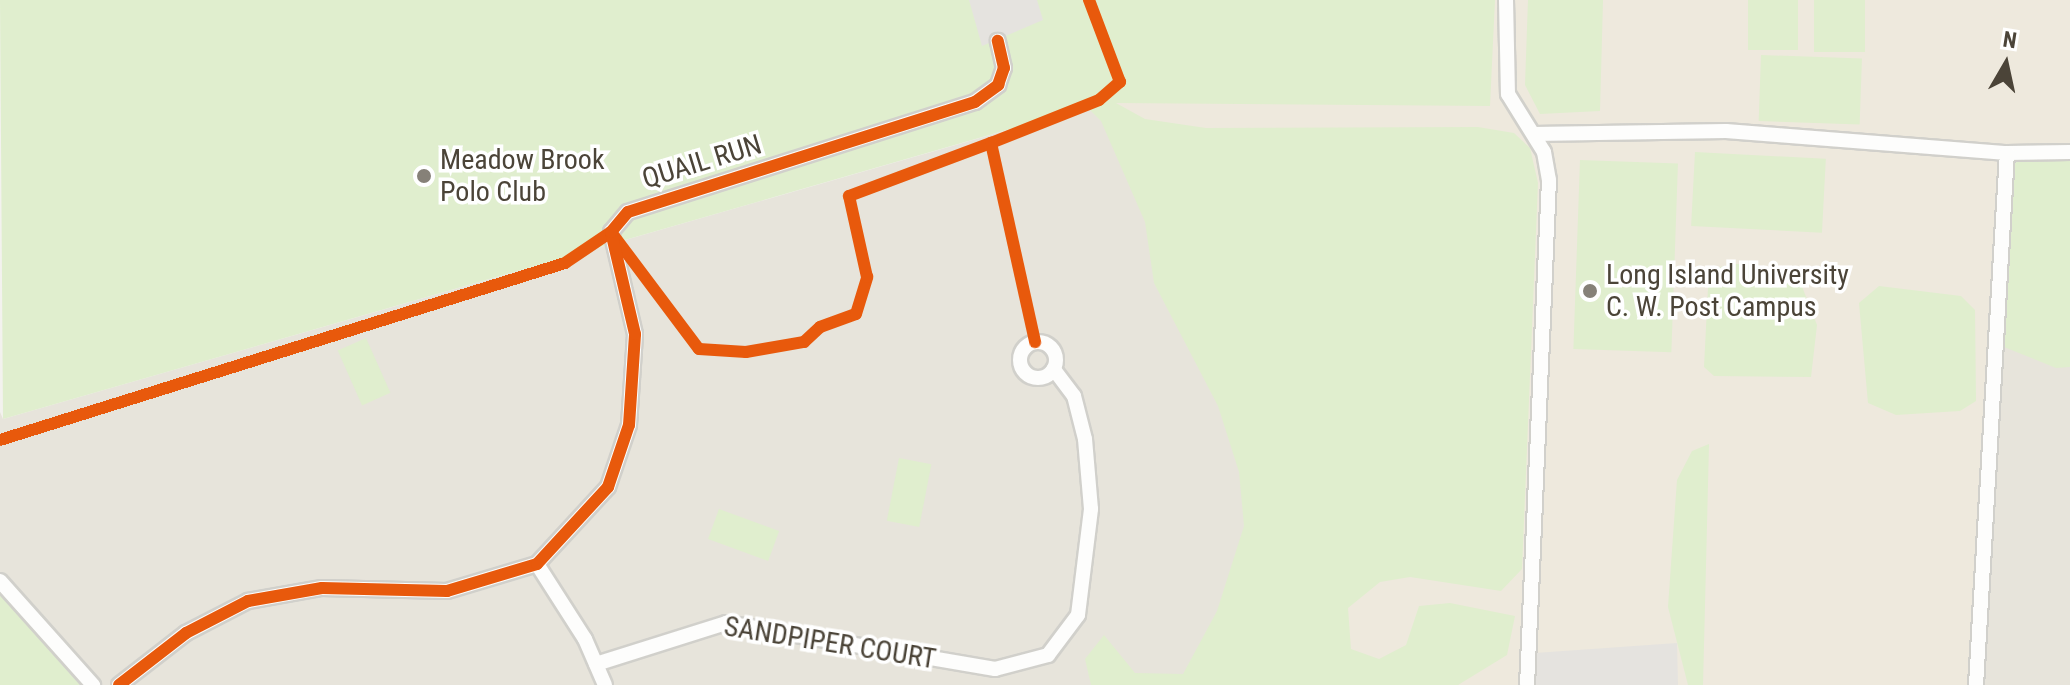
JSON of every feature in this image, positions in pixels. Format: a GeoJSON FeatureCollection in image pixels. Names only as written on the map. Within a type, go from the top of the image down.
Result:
{"type":"FeatureCollection","features":[{"type":"Feature","properties":{"kind":"street"},"geometry":{"type":"LineString","coordinates":[[1506,0],[1503,74],[1508,94],[1534,134],[1549,180],[1527,685]]}},
{"type":"Feature","properties":{"kind":"street","name":"QUAIL RUN"},"geometry":{"type":"LineString","coordinates":[[537,564],[608,487],[629,425],[635,334],[611,232],[628,212],[975,102],[998,85],[1004,68],[998,41]]}},
{"type":"Feature","properties":{"kind":"street"},"geometry":{"type":"LineString","coordinates":[[1534,134],[1726,131],[2007,153],[2070,152]]}},
{"type":"Feature","properties":{"kind":"street"},"geometry":{"type":"LineString","coordinates":[[1976,685],[2007,153]]}},
{"type":"Feature","properties":{"kind":"street","name":"SANDPIPER COURT"},"geometry":{"type":"LineString","coordinates":[[596,664],[726,623],[995,669],[1048,655],[1078,615],[1091,509],[1082,425],[1065,377],[1054,369]]}},
{"type":"Feature","properties":{"kind":"street"},"geometry":{"type":"LineString","coordinates":[[119,685],[186,633],[248,601],[322,588],[447,591],[537,564],[596,664],[605,685]]}},
{"type":"Feature","properties":{"kind":"street"},"geometry":{"type":"LineString","coordinates":[[0,581],[93,685]]}},
{"type":"Feature","properties":{"kind":"shaded area"},"geometry":{"type":"Polygon","coordinates":[[[969,0],[1037,0],[1043,20],[982,46],[969,0]]]}},
{"type":"Feature","properties":{"kind":"shaded area","name":"Long Island University C. W. Post Campus"},"geometry":{"type":"Polygon","coordinates":[[[1073,0],[2070,0],[2070,154],[1999,153],[1976,685],[1211,685],[1288,530],[1073,0]]]}},
{"type":"Feature","properties":{"kind":"shaded area"},"geometry":{"type":"Polygon","coordinates":[[[2070,0],[2070,685],[1976,685],[1999,153],[2070,0]]]}},
{"type":"Feature","properties":{"kind":"shaded area"},"geometry":{"type":"Polygon","coordinates":[[[1105,102],[1288,530],[1211,685],[93,685],[0,581],[0,412],[3,419],[1105,102]]]}},
{"type":"Feature","properties":{"kind":"shaded area"},"geometry":{"type":"Polygon","coordinates":[[[1677,643],[1678,685],[1534,685],[1535,653],[1677,643]]]}},
{"type":"Feature","properties":{"kind":"green space"},"geometry":{"type":"Polygon","coordinates":[[[0,0],[1495,0],[1490,106],[1116,103],[1145,119],[1206,128],[1478,127],[1514,133],[1530,148],[1538,183],[1522,569],[1501,591],[1410,577],[1380,582],[1348,608],[1351,649],[1379,659],[1406,645],[1419,606],[1450,603],[1515,616],[1507,655],[1458,685],[1091,685],[1085,659],[1104,635],[1135,673],[1183,674],[1217,611],[1244,526],[1239,472],[1218,406],[1154,283],[1145,222],[1101,121],[1087,107],[3,419],[0,0]]]}},
{"type":"Feature","properties":{"kind":"green space"},"geometry":{"type":"Polygon","coordinates":[[[1528,0],[1603,0],[1600,111],[1540,114],[1525,85],[1528,0]]]}},
{"type":"Feature","properties":{"kind":"green space"},"geometry":{"type":"Polygon","coordinates":[[[1748,0],[1798,0],[1798,50],[1748,50],[1748,0]]]}},
{"type":"Feature","properties":{"kind":"green space"},"geometry":{"type":"Polygon","coordinates":[[[1814,0],[1865,0],[1865,52],[1814,52],[1814,0]]]}},
{"type":"Feature","properties":{"kind":"green space"},"geometry":{"type":"Polygon","coordinates":[[[1761,55],[1862,59],[1860,124],[1759,121],[1761,55]]]}},
{"type":"Feature","properties":{"kind":"green space"},"geometry":{"type":"Polygon","coordinates":[[[1695,152],[1826,159],[1822,233],[1691,226],[1695,152]]]}},
{"type":"Feature","properties":{"kind":"green space"},"geometry":{"type":"Polygon","coordinates":[[[2070,154],[2070,367],[2056,368],[2004,347],[2010,156],[2070,154]]]}},
{"type":"Feature","properties":{"kind":"green space"},"geometry":{"type":"Polygon","coordinates":[[[1580,160],[1678,163],[1671,352],[1573,349],[1580,160]]]}},
{"type":"Feature","properties":{"kind":"green space"},"geometry":{"type":"Polygon","coordinates":[[[1736,264],[1762,266],[1801,284],[1817,325],[1811,377],[1714,376],[1704,367],[1709,269],[1736,264]]]}},
{"type":"Feature","properties":{"kind":"green space"},"geometry":{"type":"Polygon","coordinates":[[[1879,286],[1961,296],[1975,310],[1976,401],[1960,411],[1896,415],[1868,403],[1859,303],[1879,286]]]}},
{"type":"Feature","properties":{"kind":"green space"},"geometry":{"type":"Polygon","coordinates":[[[366,338],[390,393],[362,405],[338,351],[366,338]]]}},
{"type":"Feature","properties":{"kind":"green space"},"geometry":{"type":"Polygon","coordinates":[[[1709,444],[1703,685],[1688,685],[1668,607],[1677,480],[1692,451],[1709,444]]]}},
{"type":"Feature","properties":{"kind":"green space"},"geometry":{"type":"Polygon","coordinates":[[[899,458],[931,464],[919,527],[887,521],[899,458]]]}},
{"type":"Feature","properties":{"kind":"green space"},"geometry":{"type":"Polygon","coordinates":[[[719,509],[779,531],[768,561],[708,539],[719,509]]]}},
{"type":"Feature","properties":{"kind":"green space"},"geometry":{"type":"Polygon","coordinates":[[[0,581],[93,685],[0,685],[0,581]]]}},
{"type":"Feature","properties":{"kind":"cycle path"},"geometry":{"type":"LineString","coordinates":[[991,143],[1099,100],[1120,82],[1089,0]]}},
{"type":"Feature","properties":{"kind":"cycle path"},"geometry":{"type":"LineString","coordinates":[[119,685],[186,633],[248,601],[322,588],[447,591],[537,564],[608,487],[629,425],[635,334],[611,232],[628,212],[975,102],[998,85],[1004,68],[998,41]]}},
{"type":"Feature","properties":{"kind":"cycle path"},"geometry":{"type":"LineString","coordinates":[[0,440],[565,263],[611,232],[699,349],[746,352],[804,342],[820,327],[856,314],[867,277],[849,196],[991,143],[1035,342]]}},
{"type":"Feature","properties":{"kind":"place","name":"Meadow Brook Polo Club"},"geometry":{"type":"Point","coordinates":[424,176]}},
{"type":"Feature","properties":{"kind":"place","name":"Long Island University C. W. Post Campus"},"geometry":{"type":"Point","coordinates":[1590,291]}}]}
